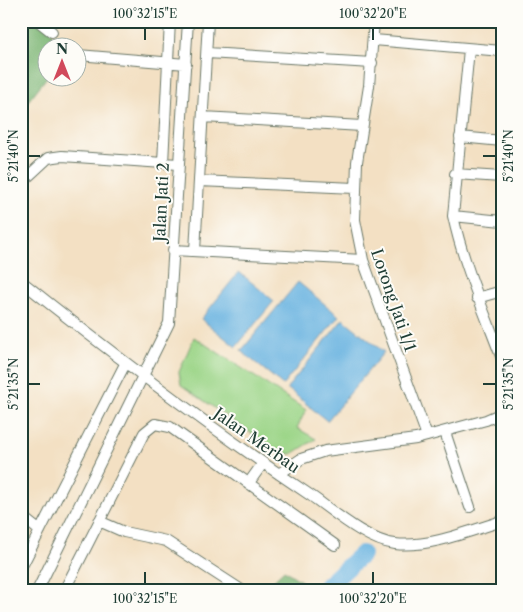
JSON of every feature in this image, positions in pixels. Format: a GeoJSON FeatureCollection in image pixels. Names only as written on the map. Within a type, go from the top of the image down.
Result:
{"type":"FeatureCollection","features":[{"type":"Feature","properties":{"kind":"street"},"geometry":{"type":"LineString","coordinates":[[38,21],[52,32]]}},
{"type":"Feature","properties":{"kind":"street"},"geometry":{"type":"LineString","coordinates":[[163,163],[170,21]]}},
{"type":"Feature","properties":{"kind":"street","name":"Jalan Jati 2"},"geometry":{"type":"LineString","coordinates":[[38,591],[144,378],[169,323],[188,21]]}},
{"type":"Feature","properties":{"kind":"street"},"geometry":{"type":"LineString","coordinates":[[195,251],[208,21]]}},
{"type":"Feature","properties":{"kind":"street","name":"Lorong Jati 1/1"},"geometry":{"type":"LineString","coordinates":[[374,21],[372,63],[354,188],[355,220],[363,260],[427,436]]}},
{"type":"Feature","properties":{"kind":"street"},"geometry":{"type":"LineString","coordinates":[[374,40],[502,51]]}},
{"type":"Feature","properties":{"kind":"street"},"geometry":{"type":"LineString","coordinates":[[469,49],[455,174],[453,216],[458,240],[477,298],[502,359]]}},
{"type":"Feature","properties":{"kind":"street"},"geometry":{"type":"LineString","coordinates":[[207,53],[372,63]]}},
{"type":"Feature","properties":{"kind":"street"},"geometry":{"type":"LineString","coordinates":[[88,56],[186,64]]}},
{"type":"Feature","properties":{"kind":"street"},"geometry":{"type":"LineString","coordinates":[[203,117],[362,126]]}},
{"type":"Feature","properties":{"kind":"street"},"geometry":{"type":"LineString","coordinates":[[460,137],[502,141]]}},
{"type":"Feature","properties":{"kind":"street"},"geometry":{"type":"LineString","coordinates":[[21,183],[48,158],[62,156],[178,164]]}},
{"type":"Feature","properties":{"kind":"street"},"geometry":{"type":"LineString","coordinates":[[455,174],[502,176]]}},
{"type":"Feature","properties":{"kind":"street"},"geometry":{"type":"LineString","coordinates":[[199,181],[354,188]]}},
{"type":"Feature","properties":{"kind":"street"},"geometry":{"type":"LineString","coordinates":[[453,216],[502,221]]}},
{"type":"Feature","properties":{"kind":"street"},"geometry":{"type":"LineString","coordinates":[[173,250],[363,260]]}},
{"type":"Feature","properties":{"kind":"street","name":"Jalan Merbau"},"geometry":{"type":"LineString","coordinates":[[21,281],[144,378],[263,463],[373,537],[395,544],[433,542],[502,521]]}},
{"type":"Feature","properties":{"kind":"street"},"geometry":{"type":"LineString","coordinates":[[477,298],[502,291]]}},
{"type":"Feature","properties":{"kind":"street"},"geometry":{"type":"LineString","coordinates":[[21,568],[125,364]]}},
{"type":"Feature","properties":{"kind":"street"},"geometry":{"type":"LineString","coordinates":[[279,474],[301,459],[325,451],[427,436],[486,420],[502,413]]}},
{"type":"Feature","properties":{"kind":"street"},"geometry":{"type":"LineString","coordinates":[[64,591],[144,433],[155,424],[170,427],[335,545]]}},
{"type":"Feature","properties":{"kind":"street"},"geometry":{"type":"LineString","coordinates":[[445,432],[470,507]]}},
{"type":"Feature","properties":{"kind":"street"},"geometry":{"type":"LineString","coordinates":[[248,484],[263,463]]}},
{"type":"Feature","properties":{"kind":"street"},"geometry":{"type":"LineString","coordinates":[[21,516],[40,531]]}},
{"type":"Feature","properties":{"kind":"street"},"geometry":{"type":"LineString","coordinates":[[99,521],[124,532],[166,541],[243,591]]}},
{"type":"Feature","properties":{"kind":"green space"},"geometry":{"type":"Polygon","coordinates":[[[21,21],[50,21],[53,38],[38,38],[38,88],[21,110],[21,21]]]}},
{"type":"Feature","properties":{"kind":"green space"},"geometry":{"type":"Polygon","coordinates":[[[194,337],[306,410],[297,428],[316,439],[292,454],[280,453],[181,385],[179,372],[194,337]]]}},
{"type":"Feature","properties":{"kind":"green space"},"geometry":{"type":"Polygon","coordinates":[[[284,570],[315,590],[316,591],[262,591],[284,570]]]}},
{"type":"Feature","properties":{"kind":"water"},"geometry":{"type":"Polygon","coordinates":[[[239,272],[274,301],[236,347],[201,319],[239,272]]]}},
{"type":"Feature","properties":{"kind":"water"},"geometry":{"type":"Polygon","coordinates":[[[298,282],[339,316],[283,385],[241,351],[298,282]]]}},
{"type":"Feature","properties":{"kind":"water"},"geometry":{"type":"Polygon","coordinates":[[[343,319],[384,352],[327,421],[287,388],[343,319]]]}},
{"type":"Feature","properties":{"kind":"waterway"},"geometry":{"type":"LineString","coordinates":[[328,591],[327,586],[362,554]]}}]}
